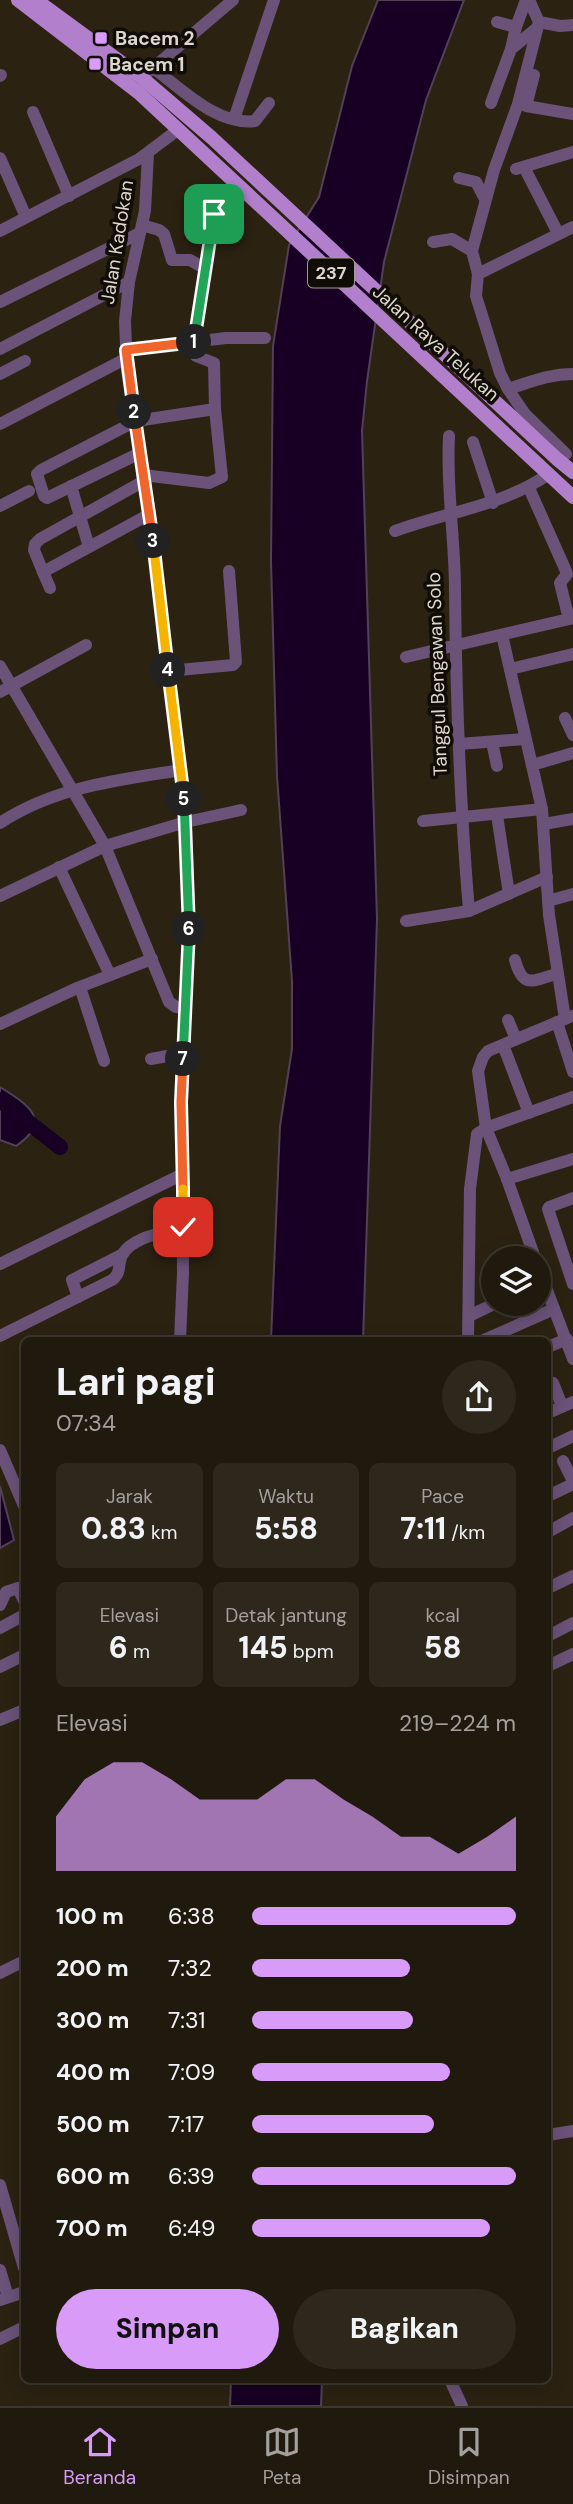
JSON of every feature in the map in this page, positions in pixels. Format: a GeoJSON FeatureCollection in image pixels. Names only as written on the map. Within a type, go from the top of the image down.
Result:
{"type":"FeatureCollection","features":[{"type":"Feature","properties":{"kind":"main road","name":"Jalan Raya Telukan"},"geometry":{"type":"LineString","coordinates":[[18,0],[139,93],[573,497]]}},
{"type":"Feature","properties":{"kind":"main road","name":"Jalan Raya Telukan"},"geometry":{"type":"LineString","coordinates":[[36,0],[141,77],[212,138],[573,472]]}},
{"type":"Feature","properties":{"kind":"street"},"geometry":{"type":"LineString","coordinates":[[141,77],[233,0]]}},
{"type":"Feature","properties":{"kind":"street"},"geometry":{"type":"LineString","coordinates":[[234,119],[274,0]]}},
{"type":"Feature","properties":{"kind":"street"},"geometry":{"type":"LineString","coordinates":[[528,0],[538,25],[518,104],[485,199],[472,251],[478,274],[476,296],[500,373],[525,414],[566,454]]}},
{"type":"Feature","properties":{"kind":"street"},"geometry":{"type":"LineString","coordinates":[[491,103],[511,49],[516,27],[528,0]]}},
{"type":"Feature","properties":{"kind":"street"},"geometry":{"type":"LineString","coordinates":[[497,22],[516,27]]}},
{"type":"Feature","properties":{"kind":"street"},"geometry":{"type":"LineString","coordinates":[[511,49],[538,25],[573,24]]}},
{"type":"Feature","properties":{"kind":"street"},"geometry":{"type":"LineString","coordinates":[[153,68],[211,110],[234,119],[255,121],[269,103]]}},
{"type":"Feature","properties":{"kind":"street"},"geometry":{"type":"LineString","coordinates":[[534,75],[526,106],[573,114]]}},
{"type":"Feature","properties":{"kind":"street"},"geometry":{"type":"LineString","coordinates":[[33,112],[69,196]]}},
{"type":"Feature","properties":{"kind":"street"},"geometry":{"type":"LineString","coordinates":[[0,231],[148,154],[179,129]]}},
{"type":"Feature","properties":{"kind":"street"},"geometry":{"type":"LineString","coordinates":[[558,233],[520,168],[573,152]]}},
{"type":"Feature","properties":{"kind":"street","name":"Jalan Kadokan"},"geometry":{"type":"LineString","coordinates":[[148,154],[147,191],[129,282],[125,321],[186,822],[190,914],[182,1130],[180,1337]]}},
{"type":"Feature","properties":{"kind":"street"},"geometry":{"type":"LineString","coordinates":[[0,158],[26,218]]}},
{"type":"Feature","properties":{"kind":"street"},"geometry":{"type":"LineString","coordinates":[[459,178],[476,182],[485,199]]}},
{"type":"Feature","properties":{"kind":"street"},"geometry":{"type":"LineString","coordinates":[[50,588],[34,550],[35,544],[144,478],[209,483],[222,477],[215,409],[214,363],[196,356],[194,342],[214,214]]}},
{"type":"Feature","properties":{"kind":"street"},"geometry":{"type":"LineString","coordinates":[[478,274],[573,228]]}},
{"type":"Feature","properties":{"kind":"street"},"geometry":{"type":"LineString","coordinates":[[0,302],[141,229],[159,230],[164,234],[172,260],[190,260],[204,268]]}},
{"type":"Feature","properties":{"kind":"street"},"geometry":{"type":"LineString","coordinates":[[433,242],[452,239],[472,251]]}},
{"type":"Feature","properties":{"kind":"street"},"geometry":{"type":"LineString","coordinates":[[0,349],[129,282]]}},
{"type":"Feature","properties":{"kind":"street"},"geometry":{"type":"LineString","coordinates":[[0,424],[127,354],[226,338],[265,338]]}},
{"type":"Feature","properties":{"kind":"street"},"geometry":{"type":"LineString","coordinates":[[0,374],[25,361]]}},
{"type":"Feature","properties":{"kind":"street"},"geometry":{"type":"LineString","coordinates":[[508,389],[556,374],[573,374]]}},
{"type":"Feature","properties":{"kind":"street"},"geometry":{"type":"LineString","coordinates":[[140,453],[45,498],[37,474],[136,421],[215,409]]}},
{"type":"Feature","properties":{"kind":"street","name":"Tanggul Bengawan Solo"},"geometry":{"type":"LineString","coordinates":[[449,436],[447,469],[455,588],[454,647],[461,818],[469,911]]}},
{"type":"Feature","properties":{"kind":"street"},"geometry":{"type":"LineString","coordinates":[[474,442],[493,503]]}},
{"type":"Feature","properties":{"kind":"street"},"geometry":{"type":"LineString","coordinates":[[395,531],[423,520],[493,503],[529,488],[548,474]]}},
{"type":"Feature","properties":{"kind":"street"},"geometry":{"type":"LineString","coordinates":[[71,486],[89,547]]}},
{"type":"Feature","properties":{"kind":"street"},"geometry":{"type":"LineString","coordinates":[[406,657],[571,619],[560,583],[567,575],[566,571],[529,488]]}},
{"type":"Feature","properties":{"kind":"street"},"geometry":{"type":"LineString","coordinates":[[0,506],[29,491]]}},
{"type":"Feature","properties":{"kind":"street"},"geometry":{"type":"LineString","coordinates":[[43,572],[149,514]]}},
{"type":"Feature","properties":{"kind":"street"},"geometry":{"type":"LineString","coordinates":[[168,671],[233,665],[236,662],[229,571]]}},
{"type":"Feature","properties":{"kind":"street"},"geometry":{"type":"LineString","coordinates":[[502,635],[542,809],[556,974],[573,1072]]}},
{"type":"Feature","properties":{"kind":"street"},"geometry":{"type":"LineString","coordinates":[[6,689],[86,645]]}},
{"type":"Feature","properties":{"kind":"street"},"geometry":{"type":"LineString","coordinates":[[510,669],[573,654]]}},
{"type":"Feature","properties":{"kind":"street"},"geometry":{"type":"LineString","coordinates":[[0,666],[6,689],[72,789],[105,846],[169,1002],[185,1009]]}},
{"type":"Feature","properties":{"kind":"street"},"geometry":{"type":"LineString","coordinates":[[565,718],[573,735]]}},
{"type":"Feature","properties":{"kind":"street"},"geometry":{"type":"LineString","coordinates":[[459,744],[524,739]]}},
{"type":"Feature","properties":{"kind":"street"},"geometry":{"type":"LineString","coordinates":[[492,742],[497,766]]}},
{"type":"Feature","properties":{"kind":"street"},"geometry":{"type":"LineString","coordinates":[[532,765],[573,753]]}},
{"type":"Feature","properties":{"kind":"street"},"geometry":{"type":"LineString","coordinates":[[0,823],[24,808],[72,789],[181,770]]}},
{"type":"Feature","properties":{"kind":"street"},"geometry":{"type":"LineString","coordinates":[[423,821],[542,809]]}},
{"type":"Feature","properties":{"kind":"street"},"geometry":{"type":"LineString","coordinates":[[0,896],[105,846],[186,822],[241,810]]}},
{"type":"Feature","properties":{"kind":"street"},"geometry":{"type":"LineString","coordinates":[[496,815],[509,894]]}},
{"type":"Feature","properties":{"kind":"street"},"geometry":{"type":"LineString","coordinates":[[544,824],[573,819]]}},
{"type":"Feature","properties":{"kind":"street"},"geometry":{"type":"LineString","coordinates":[[60,867],[110,975]]}},
{"type":"Feature","properties":{"kind":"street"},"geometry":{"type":"LineString","coordinates":[[406,921],[469,911],[547,877]]}},
{"type":"Feature","properties":{"kind":"street"},"geometry":{"type":"LineString","coordinates":[[548,901],[573,894]]}},
{"type":"Feature","properties":{"kind":"street"},"geometry":{"type":"LineString","coordinates":[[0,1024],[80,987],[152,959]]}},
{"type":"Feature","properties":{"kind":"street"},"geometry":{"type":"LineString","coordinates":[[515,960],[519,975],[524,980],[556,974]]}},
{"type":"Feature","properties":{"kind":"street"},"geometry":{"type":"LineString","coordinates":[[80,987],[104,1061]]}},
{"type":"Feature","properties":{"kind":"street"},"geometry":{"type":"LineString","coordinates":[[531,1246],[486,1128],[478,1071],[488,1051],[565,1019]]}},
{"type":"Feature","properties":{"kind":"street"},"geometry":{"type":"LineString","coordinates":[[508,1020],[516,1039]]}},
{"type":"Feature","properties":{"kind":"street"},"geometry":{"type":"LineString","coordinates":[[503,1045],[528,1113]]}},
{"type":"Feature","properties":{"kind":"street"},"geometry":{"type":"LineString","coordinates":[[152,1059],[184,1053]]}},
{"type":"Feature","properties":{"kind":"street"},"geometry":{"type":"LineString","coordinates":[[468,1337],[470,1189],[477,1135],[486,1128],[573,1097]]}},
{"type":"Feature","properties":{"kind":"street"},"geometry":{"type":"LineString","coordinates":[[507,1179],[573,1158]]}},
{"type":"Feature","properties":{"kind":"street"},"geometry":{"type":"LineString","coordinates":[[0,1264],[183,1174]]}},
{"type":"Feature","properties":{"kind":"street"},"geometry":{"type":"LineString","coordinates":[[573,1198],[548,1209],[573,1284]]}},
{"type":"Feature","properties":{"kind":"street"},"geometry":{"type":"LineString","coordinates":[[78,1297],[72,1280],[123,1254],[135,1243],[183,1227]]}},
{"type":"Feature","properties":{"kind":"street"},"geometry":{"type":"LineString","coordinates":[[0,1336],[117,1277],[123,1254]]}},
{"type":"Feature","properties":{"kind":"street"},"geometry":{"type":"LineString","coordinates":[[551,1303],[573,1359]]}},
{"type":"Feature","properties":{"kind":"street"},"geometry":{"type":"LineString","coordinates":[[491,1337],[554,1309]]}},
{"type":"Feature","properties":{"kind":"street"},"geometry":{"type":"LineString","coordinates":[[469,1315],[481,1310]]}},
{"type":"Feature","properties":{"kind":"street"},"geometry":{"type":"LineString","coordinates":[[551,1346],[567,1339]]}},
{"type":"Feature","properties":{"kind":"street"},"geometry":{"type":"LineString","coordinates":[[551,1382],[567,1404],[551,1412]]}},
{"type":"Feature","properties":{"kind":"street"},"geometry":{"type":"LineString","coordinates":[[551,1447],[573,1436]]}},
{"type":"Feature","properties":{"kind":"street"},"geometry":{"type":"LineString","coordinates":[[0,1450],[21,1500]]}},
{"type":"Feature","properties":{"kind":"street"},"geometry":{"type":"LineString","coordinates":[[551,1494],[573,1482],[563,1461]]}},
{"type":"Feature","properties":{"kind":"street"},"geometry":{"type":"LineString","coordinates":[[551,1530],[573,1518]]}},
{"type":"Feature","properties":{"kind":"street"},"geometry":{"type":"LineString","coordinates":[[551,1587],[573,1576]]}},
{"type":"Feature","properties":{"kind":"street"},"geometry":{"type":"LineString","coordinates":[[0,1605],[6,1592],[18,1588],[21,1594]]}},
{"type":"Feature","properties":{"kind":"street"},"geometry":{"type":"LineString","coordinates":[[0,1628],[21,1617]]}},
{"type":"Feature","properties":{"kind":"street"},"geometry":{"type":"LineString","coordinates":[[551,1634],[573,1623]]}},
{"type":"Feature","properties":{"kind":"street"},"geometry":{"type":"LineString","coordinates":[[551,1665],[573,1654]]}},
{"type":"Feature","properties":{"kind":"street"},"geometry":{"type":"LineString","coordinates":[[0,1667],[21,1656]]}},
{"type":"Feature","properties":{"kind":"street"},"geometry":{"type":"LineString","coordinates":[[0,1720],[21,1711]]}},
{"type":"Feature","properties":{"kind":"street"},"geometry":{"type":"LineString","coordinates":[[0,1973],[21,1962]]}},
{"type":"Feature","properties":{"kind":"street"},"geometry":{"type":"LineString","coordinates":[[551,2135],[573,2131]]}},
{"type":"Feature","properties":{"kind":"street"},"geometry":{"type":"LineString","coordinates":[[0,2185],[21,2258]]}},
{"type":"Feature","properties":{"kind":"street"},"geometry":{"type":"LineString","coordinates":[[0,2270],[4,2299],[21,2293]]}},
{"type":"Feature","properties":{"kind":"street"},"geometry":{"type":"LineString","coordinates":[[0,2339],[21,2328]]}},
{"type":"Feature","properties":{"kind":"street"},"geometry":{"type":"LineString","coordinates":[[451,2383],[462,2406]]}},
{"type":"Feature","properties":{"kind":"shaded area"},"geometry":{"type":"Polygon","coordinates":[[[378,0],[464,0],[426,100],[384,262],[362,431],[377,919],[363,1337],[271,1337],[280,1126],[292,1049],[292,981],[277,776],[271,562],[273,346],[289,245],[319,197],[352,66],[378,0]]]}},
{"type":"Feature","properties":{"kind":"shaded area"},"geometry":{"type":"Polygon","coordinates":[[[0,1087],[27,1106],[35,1120],[27,1137],[16,1146],[0,1140],[0,1087]]]}},
{"type":"Feature","properties":{"kind":"shaded area"},"geometry":{"type":"Polygon","coordinates":[[[0,1486],[14,1540],[0,1548],[0,1486]]]}},
{"type":"Feature","properties":{"kind":"shaded area"},"geometry":{"type":"Polygon","coordinates":[[[231,2383],[322,2383],[321,2406],[230,2406],[231,2383]]]}},
{"type":"Feature","properties":{"kind":"waterway"},"geometry":{"type":"LineString","coordinates":[[0,1100],[60,1147]]}},
{"type":"Feature","properties":{"kind":"place","name":"Bacem 2"},"geometry":{"type":"Point","coordinates":[101,38]}},
{"type":"Feature","properties":{"kind":"place","name":"Bacem 1"},"geometry":{"type":"Point","coordinates":[95,64]}},
{"type":"Feature","properties":{"kind":"route"},"geometry":{"type":"LineString","coordinates":[[183,1227],[181,1102],[190,914],[186,822],[149,514],[126,350],[194,342],[214,214]]}}]}
